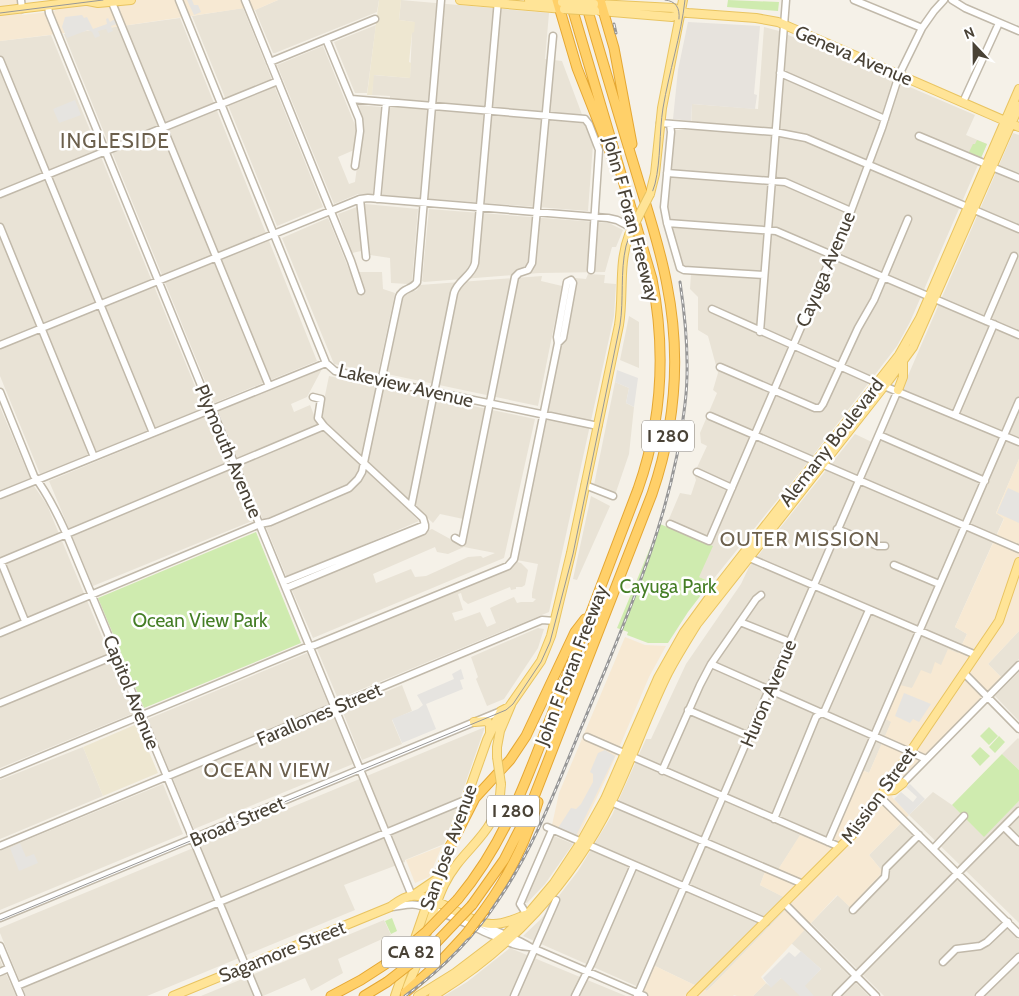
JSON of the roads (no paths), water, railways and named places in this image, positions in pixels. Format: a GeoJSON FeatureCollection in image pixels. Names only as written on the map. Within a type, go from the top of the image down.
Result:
{"type":"FeatureCollection","features":[{"type":"Feature","properties":{"kind":"highway"},"geometry":{"type":"LineString","coordinates":[[561,4],[581,80],[627,192]]}},
{"type":"Feature","properties":{"kind":"highway","name":"John F Foran Freeway"},"geometry":{"type":"LineString","coordinates":[[331,996],[361,980],[395,958],[430,928],[458,899],[490,856],[509,820],[643,475],[654,430],[660,390],[660,350],[656,304],[648,265],[627,192],[561,4]]}},
{"type":"Feature","properties":{"kind":"highway"},"geometry":{"type":"LineString","coordinates":[[596,5],[616,61],[640,188]]}},
{"type":"Feature","properties":{"kind":"highway","name":"John F Foran Freeway"},"geometry":{"type":"LineString","coordinates":[[364,996],[387,982],[433,946],[472,905],[496,872],[514,842],[531,806],[655,484],[665,451],[671,415],[675,365],[672,310],[662,260],[640,188],[596,5]]}},
{"type":"Feature","properties":{"kind":"highway"},"geometry":{"type":"LineString","coordinates":[[449,849],[475,798],[505,766],[521,744],[575,632],[591,610]]}},
{"type":"Feature","properties":{"kind":"highway"},"geometry":{"type":"LineString","coordinates":[[403,995],[442,960],[466,934],[505,878],[528,832],[538,805],[553,749]]}},
{"type":"Feature","properties":{"kind":"main road"},"geometry":{"type":"LineString","coordinates":[[0,11],[90,0],[98,3],[131,0]]}},
{"type":"Feature","properties":{"kind":"main road","name":"Geneva Avenue"},"geometry":{"type":"LineString","coordinates":[[460,0],[674,8],[678,12],[756,18],[783,24],[1012,124]]}},
{"type":"Feature","properties":{"kind":"main road","name":"Geneva Avenue"},"geometry":{"type":"LineString","coordinates":[[529,0],[561,4]]}},
{"type":"Feature","properties":{"kind":"main road","name":"San Jose Avenue"},"geometry":{"type":"LineString","coordinates":[[403,995],[419,959],[444,884],[456,864],[481,838],[491,823],[499,801],[501,784],[497,757],[500,731],[511,710],[512,704],[543,656],[555,621],[570,561],[620,318],[623,259],[629,229],[650,194],[655,174],[660,123],[679,0]]}},
{"type":"Feature","properties":{"kind":"main road","name":"San Jose Avenue"},"geometry":{"type":"LineString","coordinates":[[678,12],[683,0]]}},
{"type":"Feature","properties":{"kind":"main road","name":"Alemany Boulevard"},"geometry":{"type":"LineString","coordinates":[[1012,124],[1019,89]]}},
{"type":"Feature","properties":{"kind":"main road","name":"Alemany Boulevard"},"geometry":{"type":"LineString","coordinates":[[881,384],[903,362],[913,347],[970,209],[1019,106]]}},
{"type":"Feature","properties":{"kind":"main road","name":"Alemany Boulevard"},"geometry":{"type":"LineString","coordinates":[[418,996],[429,994],[455,973],[506,938],[535,915],[558,887],[611,802],[658,678],[675,646],[699,610],[746,556],[881,384],[932,298]]}},
{"type":"Feature","properties":{"kind":"main road"},"geometry":{"type":"LineString","coordinates":[[898,390],[903,376],[903,362]]}},
{"type":"Feature","properties":{"kind":"main road","name":"Mission Street"},"geometry":{"type":"LineString","coordinates":[[691,996],[858,829],[999,621],[1019,562]]}},
{"type":"Feature","properties":{"kind":"main road","name":"San Jose Avenue"},"geometry":{"type":"LineString","coordinates":[[395,996],[490,734],[501,711],[512,704]]}},
{"type":"Feature","properties":{"kind":"main road"},"geometry":{"type":"LineString","coordinates":[[500,731],[503,718],[501,711]]}},
{"type":"Feature","properties":{"kind":"main road"},"geometry":{"type":"LineString","coordinates":[[474,722],[487,721],[490,725],[490,734]]}},
{"type":"Feature","properties":{"kind":"main road","name":"Alemany Boulevard"},"geometry":{"type":"LineString","coordinates":[[506,938],[554,883],[584,844],[628,756]]}},
{"type":"Feature","properties":{"kind":"main road"},"geometry":{"type":"LineString","coordinates":[[882,794],[894,790],[903,783]]}},
{"type":"Feature","properties":{"kind":"main road","name":"Sagamore Street"},"geometry":{"type":"LineString","coordinates":[[173,996],[390,907],[401,899],[412,896],[437,879]]}},
{"type":"Feature","properties":{"kind":"main road"},"geometry":{"type":"LineString","coordinates":[[556,900],[558,887]]}},
{"type":"Feature","properties":{"kind":"main road"},"geometry":{"type":"LineString","coordinates":[[412,896],[428,904],[481,923],[503,923],[527,914]]}},
{"type":"Feature","properties":{"kind":"main road"},"geometry":{"type":"LineString","coordinates":[[403,995],[429,994]]}},
{"type":"Feature","properties":{"kind":"street"},"geometry":{"type":"LineString","coordinates":[[21,0],[22,9]]}},
{"type":"Feature","properties":{"kind":"street"},"geometry":{"type":"LineString","coordinates":[[178,0],[326,363]]}},
{"type":"Feature","properties":{"kind":"street"},"geometry":{"type":"LineString","coordinates":[[245,0],[351,261],[361,291]]}},
{"type":"Feature","properties":{"kind":"street"},"geometry":{"type":"LineString","coordinates":[[0,633],[260,524],[270,522],[349,488],[358,479],[362,472],[399,298],[403,291],[413,287],[417,282],[441,0]]}},
{"type":"Feature","properties":{"kind":"street"},"geometry":{"type":"LineString","coordinates":[[760,332],[786,0]]}},
{"type":"Feature","properties":{"kind":"street"},"geometry":{"type":"LineString","coordinates":[[854,0],[922,28]]}},
{"type":"Feature","properties":{"kind":"street","name":"Cayuga Avenue"},"geometry":{"type":"LineString","coordinates":[[670,524],[709,541],[850,211],[885,119],[899,75],[922,28],[944,0]]}},
{"type":"Feature","properties":{"kind":"street"},"geometry":{"type":"LineString","coordinates":[[952,0],[965,8],[1019,31]]}},
{"type":"Feature","properties":{"kind":"street"},"geometry":{"type":"LineString","coordinates":[[111,1],[269,386]]}},
{"type":"Feature","properties":{"kind":"street"},"geometry":{"type":"LineString","coordinates":[[411,507],[454,293],[461,281],[471,272],[475,263],[498,2]]}},
{"type":"Feature","properties":{"kind":"street","name":"Plymouth Avenue"},"geometry":{"type":"LineString","coordinates":[[48,6],[49,13],[158,282],[260,524],[412,896]]}},
{"type":"Feature","properties":{"kind":"street"},"geometry":{"type":"LineString","coordinates":[[270,62],[375,19]]}},
{"type":"Feature","properties":{"kind":"street"},"geometry":{"type":"LineString","coordinates":[[964,102],[999,23]]}},
{"type":"Feature","properties":{"kind":"street"},"geometry":{"type":"LineString","coordinates":[[455,538],[462,542],[515,277],[532,266],[553,36]]}},
{"type":"Feature","properties":{"kind":"street"},"geometry":{"type":"LineString","coordinates":[[326,39],[360,125],[355,166]]}},
{"type":"Feature","properties":{"kind":"street"},"geometry":{"type":"LineString","coordinates":[[0,60],[152,433]]}},
{"type":"Feature","properties":{"kind":"street"},"geometry":{"type":"LineString","coordinates":[[780,73],[885,119]]}},
{"type":"Feature","properties":{"kind":"street"},"geometry":{"type":"LineString","coordinates":[[0,194],[278,81]]}},
{"type":"Feature","properties":{"kind":"street"},"geometry":{"type":"LineString","coordinates":[[351,99],[582,119],[586,121],[599,150],[591,270]]}},
{"type":"Feature","properties":{"kind":"street"},"geometry":{"type":"LineString","coordinates":[[377,199],[386,102]]}},
{"type":"Feature","properties":{"kind":"street"},"geometry":{"type":"LineString","coordinates":[[660,123],[775,132],[806,138],[1019,229]]}},
{"type":"Feature","properties":{"kind":"street"},"geometry":{"type":"LineString","coordinates":[[670,124],[664,207],[680,268],[684,270],[764,275]]}},
{"type":"Feature","properties":{"kind":"street"},"geometry":{"type":"LineString","coordinates":[[919,136],[1019,178]]}},
{"type":"Feature","properties":{"kind":"street"},"geometry":{"type":"LineString","coordinates":[[667,173],[785,182],[850,211]]}},
{"type":"Feature","properties":{"kind":"street"},"geometry":{"type":"LineString","coordinates":[[360,199],[366,257]]}},
{"type":"Feature","properties":{"kind":"street"},"geometry":{"type":"LineString","coordinates":[[0,345],[360,199],[612,219],[629,229]]}},
{"type":"Feature","properties":{"kind":"street"},"geometry":{"type":"LineString","coordinates":[[720,367],[815,408],[820,408],[858,328],[874,300],[908,219]]}},
{"type":"Feature","properties":{"kind":"street"},"geometry":{"type":"LineString","coordinates":[[667,223],[776,231],[1019,335]]}},
{"type":"Feature","properties":{"kind":"street"},"geometry":{"type":"LineString","coordinates":[[0,227],[94,457]]}},
{"type":"Feature","properties":{"kind":"street"},"geometry":{"type":"LineString","coordinates":[[986,321],[1014,256]]}},
{"type":"Feature","properties":{"kind":"street"},"geometry":{"type":"LineString","coordinates":[[0,774],[508,566],[514,559],[558,343],[556,337],[567,282],[571,280],[573,283],[563,338],[558,343]]}},
{"type":"Feature","properties":{"kind":"street"},"geometry":{"type":"LineString","coordinates":[[712,310],[1019,442]]}},
{"type":"Feature","properties":{"kind":"street"},"geometry":{"type":"LineString","coordinates":[[955,414],[994,324]]}},
{"type":"Feature","properties":{"kind":"street","name":"Lakeview Avenue"},"geometry":{"type":"LineString","coordinates":[[0,495],[326,363],[335,371],[598,426]]}},
{"type":"Feature","properties":{"kind":"street","name":"Huron Avenue"},"geometry":{"type":"LineString","coordinates":[[639,995],[684,886],[898,390]]}},
{"type":"Feature","properties":{"kind":"street","name":"Capitol Avenue"},"geometry":{"type":"LineString","coordinates":[[0,392],[38,480],[54,506],[66,533],[258,996]]}},
{"type":"Feature","properties":{"kind":"street"},"geometry":{"type":"LineString","coordinates":[[285,585],[425,525],[423,518],[324,426],[318,418],[321,399],[313,397]]}},
{"type":"Feature","properties":{"kind":"street"},"geometry":{"type":"LineString","coordinates":[[828,842],[1019,401]]}},
{"type":"Feature","properties":{"kind":"street"},"geometry":{"type":"LineString","coordinates":[[710,416],[1019,549]]}},
{"type":"Feature","properties":{"kind":"street"},"geometry":{"type":"LineString","coordinates":[[25,621],[0,562],[324,426]]}},
{"type":"Feature","properties":{"kind":"street"},"geometry":{"type":"LineString","coordinates":[[879,435],[985,481]]}},
{"type":"Feature","properties":{"kind":"street"},"geometry":{"type":"LineString","coordinates":[[697,472],[732,488]]}},
{"type":"Feature","properties":{"kind":"street"},"geometry":{"type":"LineString","coordinates":[[585,485],[613,496]]}},
{"type":"Feature","properties":{"kind":"street"},"geometry":{"type":"LineString","coordinates":[[837,529],[878,546],[885,546]]}},
{"type":"Feature","properties":{"kind":"street"},"geometry":{"type":"LineString","coordinates":[[746,556],[976,655]]}},
{"type":"Feature","properties":{"kind":"street"},"geometry":{"type":"LineString","coordinates":[[894,565],[939,584]]}},
{"type":"Feature","properties":{"kind":"street"},"geometry":{"type":"LineString","coordinates":[[662,771],[688,710],[711,664],[756,599],[761,595]]}},
{"type":"Feature","properties":{"kind":"street"},"geometry":{"type":"LineString","coordinates":[[774,819],[816,717],[825,710],[869,610]]}},
{"type":"Feature","properties":{"kind":"street","name":"Farallones Street"},"geometry":{"type":"LineString","coordinates":[[0,846],[542,620],[555,621]]}},
{"type":"Feature","properties":{"kind":"street"},"geometry":{"type":"LineString","coordinates":[[740,622],[790,642]]}},
{"type":"Feature","properties":{"kind":"street"},"geometry":{"type":"LineString","coordinates":[[0,703],[116,655]]}},
{"type":"Feature","properties":{"kind":"street"},"geometry":{"type":"LineString","coordinates":[[711,664],[926,759]]}},
{"type":"Feature","properties":{"kind":"street"},"geometry":{"type":"LineString","coordinates":[[903,783],[1019,665]]}},
{"type":"Feature","properties":{"kind":"street"},"geometry":{"type":"LineString","coordinates":[[964,673],[1019,729]]}},
{"type":"Feature","properties":{"kind":"street"},"geometry":{"type":"LineString","coordinates":[[688,710],[749,736]]}},
{"type":"Feature","properties":{"kind":"street","name":"Broad Street"},"geometry":{"type":"LineString","coordinates":[[0,918],[501,711]]}},
{"type":"Feature","properties":{"kind":"street"},"geometry":{"type":"LineString","coordinates":[[587,737],[840,847]]}},
{"type":"Feature","properties":{"kind":"street"},"geometry":{"type":"LineString","coordinates":[[882,794],[919,835],[1019,934]]}},
{"type":"Feature","properties":{"kind":"street"},"geometry":{"type":"LineString","coordinates":[[17,986],[465,800]]}},
{"type":"Feature","properties":{"kind":"street"},"geometry":{"type":"LineString","coordinates":[[611,802],[803,884]]}},
{"type":"Feature","properties":{"kind":"street"},"geometry":{"type":"LineString","coordinates":[[836,996],[1019,811]]}},
{"type":"Feature","properties":{"kind":"street"},"geometry":{"type":"LineString","coordinates":[[933,849],[964,816]]}},
{"type":"Feature","properties":{"kind":"street"},"geometry":{"type":"LineString","coordinates":[[1004,827],[1019,842]]}},
{"type":"Feature","properties":{"kind":"street"},"geometry":{"type":"LineString","coordinates":[[527,914],[520,904],[549,829],[766,922]]}},
{"type":"Feature","properties":{"kind":"street"},"geometry":{"type":"LineString","coordinates":[[853,910],[885,877],[886,868],[919,835]]}},
{"type":"Feature","properties":{"kind":"street"},"geometry":{"type":"LineString","coordinates":[[575,996],[634,865]]}},
{"type":"Feature","properties":{"kind":"street"},"geometry":{"type":"LineString","coordinates":[[514,996],[532,948],[556,900]]}},
{"type":"Feature","properties":{"kind":"street","name":"Sagamore Street"},"geometry":{"type":"LineString","coordinates":[[390,907],[428,904]]}},
{"type":"Feature","properties":{"kind":"street"},"geometry":{"type":"LineString","coordinates":[[784,904],[876,996]]}},
{"type":"Feature","properties":{"kind":"street"},"geometry":{"type":"LineString","coordinates":[[436,906],[506,938]]}},
{"type":"Feature","properties":{"kind":"street"},"geometry":{"type":"LineString","coordinates":[[942,962],[956,949],[980,946],[987,942],[1008,922]]}},
{"type":"Feature","properties":{"kind":"street"},"geometry":{"type":"LineString","coordinates":[[481,923],[519,946],[532,948],[639,995]]}},
{"type":"Feature","properties":{"kind":"street"},"geometry":{"type":"LineString","coordinates":[[0,946],[21,996]]}},
{"type":"Feature","properties":{"kind":"street"},"geometry":{"type":"LineString","coordinates":[[981,995],[1019,957]]}},
{"type":"Feature","properties":{"kind":"street"},"geometry":{"type":"LineString","coordinates":[[0,972],[9,968]]}},
{"type":"Feature","properties":{"kind":"tram line"},"geometry":{"type":"LineString","coordinates":[[0,13],[103,0]]}},
{"type":"Feature","properties":{"kind":"tram line"},"geometry":{"type":"LineString","coordinates":[[665,0],[675,4],[679,12],[679,19]]}},
{"type":"Feature","properties":{"kind":"tram line"},"geometry":{"type":"LineString","coordinates":[[0,920],[506,710],[513,704],[541,662],[550,642],[573,554],[620,325],[626,246],[655,184],[663,108],[685,0]]}},
{"type":"Feature","properties":{"kind":"railway"},"geometry":{"type":"LineString","coordinates":[[614,24],[616,33]]}},
{"type":"Feature","properties":{"kind":"railway"},"geometry":{"type":"LineString","coordinates":[[405,996],[433,974],[470,938],[514,875],[547,810],[631,605],[659,526],[679,445],[687,373],[686,327],[680,282]]}},
{"type":"Feature","properties":{"kind":"district","name":"INGLESIDE"},"geometry":{"type":"Point","coordinates":[115,141]}},
{"type":"Feature","properties":{"kind":"district","name":"OUTER MISSION"},"geometry":{"type":"Point","coordinates":[800,539]}},
{"type":"Feature","properties":{"kind":"district","name":"OCEAN VIEW"},"geometry":{"type":"Point","coordinates":[267,770]}},
{"type":"Feature","properties":{"kind":"park label","name":"Cayuga Park"},"geometry":{"type":"Point","coordinates":[668,586]}},
{"type":"Feature","properties":{"kind":"park label","name":"Ocean View Park"},"geometry":{"type":"Point","coordinates":[200,620]}}]}
